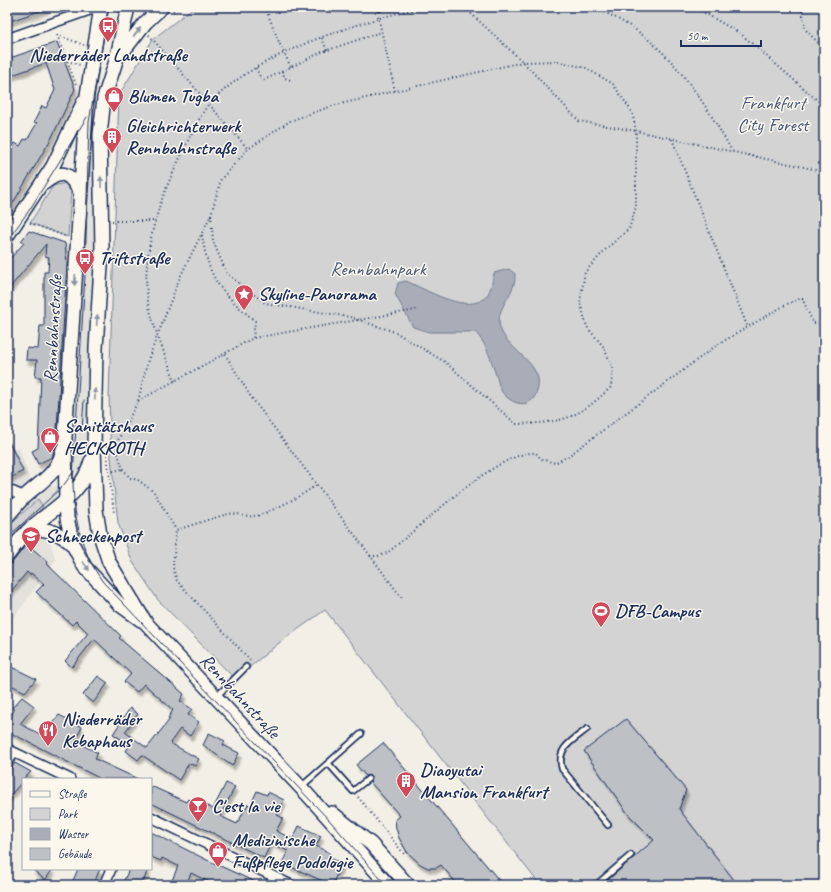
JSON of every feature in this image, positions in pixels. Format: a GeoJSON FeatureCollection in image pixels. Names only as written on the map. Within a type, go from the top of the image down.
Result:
{"type":"FeatureCollection","features":[{"type":"Feature","properties":{"kind":"main road","name":"Rennbahnstraße"},"geometry":{"type":"LineString","coordinates":[[101,7],[82,91],[86,123],[66,437],[66,500],[73,545],[84,566],[120,605],[146,623]]}},
{"type":"Feature","properties":{"kind":"main road","name":"Rennbahnstraße"},"geometry":{"type":"LineString","coordinates":[[128,7],[116,61],[104,98],[100,135],[102,249],[96,348],[94,452],[96,510],[100,535],[109,562],[146,623],[304,791],[388,885]]}},
{"type":"Feature","properties":{"kind":"main road"},"geometry":{"type":"LineString","coordinates":[[116,61],[145,23],[162,7]]}},
{"type":"Feature","properties":{"kind":"main road"},"geometry":{"type":"LineString","coordinates":[[61,152],[82,91]]}},
{"type":"Feature","properties":{"kind":"main road"},"geometry":{"type":"LineString","coordinates":[[7,236],[41,186],[61,152],[86,123],[104,98]]}},
{"type":"Feature","properties":{"kind":"main road"},"geometry":{"type":"LineString","coordinates":[[41,186],[59,174],[66,174],[72,179],[81,193]]}},
{"type":"Feature","properties":{"kind":"main road"},"geometry":{"type":"LineString","coordinates":[[41,485],[61,458],[66,437]]}},
{"type":"Feature","properties":{"kind":"main road"},"geometry":{"type":"LineString","coordinates":[[7,556],[31,528],[66,500],[80,486],[88,472],[94,452]]}},
{"type":"Feature","properties":{"kind":"main road"},"geometry":{"type":"LineString","coordinates":[[7,516],[25,497],[41,485],[51,481],[66,480],[87,490],[96,510]]}},
{"type":"Feature","properties":{"kind":"main road"},"geometry":{"type":"LineString","coordinates":[[31,528],[62,534],[73,545]]}},
{"type":"Feature","properties":{"kind":"main road","name":"Rennbahnstraße"},"geometry":{"type":"LineString","coordinates":[[304,791],[375,844],[408,885]]}},
{"type":"Feature","properties":{"kind":"street"},"geometry":{"type":"LineString","coordinates":[[7,39],[98,7]]}},
{"type":"Feature","properties":{"kind":"street"},"geometry":{"type":"LineString","coordinates":[[7,489],[25,497]]}},
{"type":"Feature","properties":{"kind":"street"},"geometry":{"type":"LineString","coordinates":[[7,762],[10,751],[68,778]]}},
{"type":"Feature","properties":{"kind":"street"},"geometry":{"type":"LineString","coordinates":[[152,817],[291,885]]}},
{"type":"Feature","properties":{"kind":"street"},"geometry":{"type":"LineString","coordinates":[[104,885],[111,870]]}},
{"type":"Feature","properties":{"kind":"lane"},"geometry":{"type":"LineString","coordinates":[[216,698],[246,667]]}},
{"type":"Feature","properties":{"kind":"lane"},"geometry":{"type":"LineString","coordinates":[[587,729],[561,753],[559,760],[562,769],[608,825]]}},
{"type":"Feature","properties":{"kind":"lane"},"geometry":{"type":"LineString","coordinates":[[304,791],[328,763],[361,734]]}},
{"type":"Feature","properties":{"kind":"lane"},"geometry":{"type":"LineString","coordinates":[[328,763],[353,791],[368,779]]}},
{"type":"Feature","properties":{"kind":"lane"},"geometry":{"type":"LineString","coordinates":[[353,829],[357,843],[392,885]]}},
{"type":"Feature","properties":{"kind":"lane"},"geometry":{"type":"LineString","coordinates":[[596,885],[631,855]]}},
{"type":"Feature","properties":{"kind":"path"},"geometry":{"type":"LineString","coordinates":[[265,7],[284,54],[291,67]]}},
{"type":"Feature","properties":{"kind":"path"},"geometry":{"type":"LineString","coordinates":[[175,381],[158,334],[147,295],[149,247],[164,192],[189,139],[208,104],[237,79],[284,54],[322,38],[378,18],[422,7]]}},
{"type":"Feature","properties":{"kind":"path"},"geometry":{"type":"LineString","coordinates":[[464,7],[524,62],[579,121],[732,151],[813,169],[824,173]]}},
{"type":"Feature","properties":{"kind":"path"},"geometry":{"type":"LineString","coordinates":[[589,7],[608,13],[658,46],[696,90],[732,151]]}},
{"type":"Feature","properties":{"kind":"path"},"geometry":{"type":"LineString","coordinates":[[694,7],[741,34],[824,106]]}},
{"type":"Feature","properties":{"kind":"path"},"geometry":{"type":"LineString","coordinates":[[802,7],[805,29],[824,50]]}},
{"type":"Feature","properties":{"kind":"path"},"geometry":{"type":"LineString","coordinates":[[378,18],[395,91]]}},
{"type":"Feature","properties":{"kind":"path"},"geometry":{"type":"LineString","coordinates":[[256,68],[262,81],[327,51],[381,32]]}},
{"type":"Feature","properties":{"kind":"path"},"geometry":{"type":"LineString","coordinates":[[148,34],[248,149]]}},
{"type":"Feature","properties":{"kind":"path"},"geometry":{"type":"LineString","coordinates":[[82,91],[67,61],[57,35],[87,46]]}},
{"type":"Feature","properties":{"kind":"path"},"geometry":{"type":"LineString","coordinates":[[322,38],[327,51]]}},
{"type":"Feature","properties":{"kind":"path"},"geometry":{"type":"LineString","coordinates":[[67,61],[83,66]]}},
{"type":"Feature","properties":{"kind":"path"},"geometry":{"type":"LineString","coordinates":[[211,215],[213,241],[227,274],[265,303],[326,312],[362,321],[395,332],[445,362],[516,424],[539,424],[565,420],[590,406],[611,387],[613,368],[603,346],[587,327],[580,302],[585,272],[607,248],[629,229],[636,207],[636,131],[632,112],[613,84],[586,68],[556,61],[524,62],[332,106],[290,121],[248,149],[221,179],[211,215],[180,277],[148,360],[138,401],[115,446],[123,469],[130,478],[138,480],[154,492],[176,530],[173,568],[177,581],[250,660]]}},
{"type":"Feature","properties":{"kind":"path"},"geometry":{"type":"LineString","coordinates":[[282,71],[286,78],[292,81]]}},
{"type":"Feature","properties":{"kind":"path"},"geometry":{"type":"LineString","coordinates":[[672,139],[748,328]]}},
{"type":"Feature","properties":{"kind":"path"},"geometry":{"type":"LineString","coordinates":[[109,221],[156,221]]}},
{"type":"Feature","properties":{"kind":"path"},"geometry":{"type":"LineString","coordinates":[[30,223],[70,238]]}},
{"type":"Feature","properties":{"kind":"path"},"geometry":{"type":"LineString","coordinates":[[201,234],[205,259],[215,280],[229,299],[255,321],[253,338]]}},
{"type":"Feature","properties":{"kind":"path"},"geometry":{"type":"LineString","coordinates":[[370,556],[378,556],[387,553],[463,490],[503,462],[527,452],[536,453],[541,459],[555,463],[567,457],[717,345],[787,304],[802,298],[813,323],[821,323],[824,329]]}},
{"type":"Feature","properties":{"kind":"path"},"geometry":{"type":"LineString","coordinates":[[138,401],[253,338],[362,321],[416,310]]}},
{"type":"Feature","properties":{"kind":"path"},"geometry":{"type":"LineString","coordinates":[[824,338],[824,345]]}},
{"type":"Feature","properties":{"kind":"path"},"geometry":{"type":"LineString","coordinates":[[225,354],[251,397],[402,598]]}},
{"type":"Feature","properties":{"kind":"path"},"geometry":{"type":"LineString","coordinates":[[114,513],[106,446],[115,446]]}},
{"type":"Feature","properties":{"kind":"path"},"geometry":{"type":"LineString","coordinates":[[109,472],[123,469]]}},
{"type":"Feature","properties":{"kind":"path"},"geometry":{"type":"LineString","coordinates":[[176,530],[230,513],[253,516],[268,512],[300,494],[308,492],[316,485]]}},
{"type":"Feature","properties":{"kind":"path"},"geometry":{"type":"LineString","coordinates":[[353,791],[404,854],[407,852]]}},
{"type":"Feature","properties":{"kind":"shaded area"},"geometry":{"type":"Polygon","coordinates":[[[95,120],[97,221],[89,445],[87,457],[78,476],[67,474],[86,133],[95,120]]]}},
{"type":"Feature","properties":{"kind":"shaded area"},"geometry":{"type":"Polygon","coordinates":[[[19,447],[35,495],[46,488],[59,485],[63,486],[63,496],[41,513],[56,560],[7,627],[7,452],[19,447]]]}},
{"type":"Feature","properties":{"kind":"green space","name":"Rennbahnpark"},"geometry":{"type":"Polygon","coordinates":[[[194,7],[824,7],[824,885],[540,885],[325,610],[279,643],[235,679],[158,600],[132,561],[118,523],[111,458],[109,395],[119,95],[153,39],[194,7]]]}},
{"type":"Feature","properties":{"kind":"green space"},"geometry":{"type":"Polygon","coordinates":[[[65,183],[71,191],[68,237],[30,223],[53,186],[65,183]]]}},
{"type":"Feature","properties":{"kind":"green space"},"geometry":{"type":"Polygon","coordinates":[[[38,499],[43,507],[7,542],[7,527],[38,499]]]}},
{"type":"Feature","properties":{"kind":"water"},"geometry":{"type":"Polygon","coordinates":[[[509,269],[515,274],[515,281],[511,293],[501,310],[499,322],[502,332],[508,341],[531,365],[539,383],[533,399],[525,404],[520,404],[510,400],[502,392],[491,359],[483,342],[475,332],[429,332],[413,327],[395,294],[398,283],[406,281],[444,298],[464,303],[474,303],[482,300],[487,295],[491,288],[494,273],[509,269]]]}},
{"type":"Feature","properties":{"kind":"building"},"geometry":{"type":"Polygon","coordinates":[[[7,7],[46,7],[46,9],[7,22],[7,7]]]}},
{"type":"Feature","properties":{"kind":"building"},"geometry":{"type":"Polygon","coordinates":[[[57,42],[75,89],[51,139],[7,213],[7,166],[12,158],[8,156],[15,143],[20,146],[24,139],[27,140],[37,123],[34,122],[42,106],[46,108],[55,90],[46,63],[7,77],[7,59],[57,42]]]}},
{"type":"Feature","properties":{"kind":"building"},"geometry":{"type":"Polygon","coordinates":[[[29,231],[65,243],[67,264],[56,445],[52,457],[38,464],[32,451],[38,448],[41,377],[35,377],[37,360],[26,360],[27,348],[38,349],[40,326],[44,326],[44,272],[48,272],[49,257],[45,256],[46,244],[7,291],[7,262],[24,243],[21,241],[29,231]]]}},
{"type":"Feature","properties":{"kind":"building"},"geometry":{"type":"Polygon","coordinates":[[[7,438],[23,471],[10,478],[7,473],[7,438]]]}},
{"type":"Feature","properties":{"kind":"building"},"geometry":{"type":"Polygon","coordinates":[[[27,544],[48,562],[47,564],[121,636],[119,638],[184,694],[180,701],[192,709],[188,715],[199,722],[190,736],[180,729],[170,743],[199,759],[195,766],[189,763],[179,780],[142,755],[138,760],[126,751],[130,745],[113,734],[130,708],[138,714],[125,732],[147,748],[170,719],[168,718],[173,710],[144,684],[137,692],[124,682],[131,674],[94,639],[72,667],[65,661],[88,633],[76,621],[72,625],[36,592],[44,584],[31,573],[30,575],[27,572],[7,596],[7,569],[27,544]]]}},
{"type":"Feature","properties":{"kind":"building"},"geometry":{"type":"Polygon","coordinates":[[[7,665],[36,679],[25,692],[7,683],[7,665]]]}},
{"type":"Feature","properties":{"kind":"building"},"geometry":{"type":"Polygon","coordinates":[[[98,676],[108,683],[93,703],[83,695],[98,676]]]}},
{"type":"Feature","properties":{"kind":"building"},"geometry":{"type":"Polygon","coordinates":[[[22,697],[34,706],[20,724],[42,735],[59,715],[82,727],[75,741],[98,753],[95,759],[136,778],[99,778],[7,731],[7,724],[14,710],[12,708],[22,697]]]}},
{"type":"Feature","properties":{"kind":"building"},"geometry":{"type":"Polygon","coordinates":[[[626,719],[686,790],[679,809],[738,885],[602,885],[654,840],[628,814],[584,751],[626,719]]]}},
{"type":"Feature","properties":{"kind":"building"},"geometry":{"type":"Polygon","coordinates":[[[209,733],[225,741],[223,745],[239,753],[232,766],[203,745],[209,733]]]}},
{"type":"Feature","properties":{"kind":"building","name":"Diaoyutai Mansion Frankfurt"},"geometry":{"type":"Polygon","coordinates":[[[383,743],[503,885],[458,885],[441,865],[436,868],[428,868],[420,864],[407,852],[399,838],[396,828],[395,820],[400,816],[370,782],[371,776],[366,776],[356,765],[383,743]]]}},
{"type":"Feature","properties":{"kind":"building"},"geometry":{"type":"Polygon","coordinates":[[[15,763],[31,772],[22,778],[22,782],[7,799],[7,774],[15,763]]]}},
{"type":"Feature","properties":{"kind":"building"},"geometry":{"type":"Polygon","coordinates":[[[226,783],[235,787],[220,816],[237,824],[248,804],[250,806],[257,791],[267,795],[268,792],[284,800],[277,815],[283,818],[276,831],[293,839],[299,826],[321,836],[316,846],[330,853],[328,857],[342,863],[332,885],[282,863],[288,851],[271,843],[264,858],[152,803],[152,786],[186,802],[188,799],[196,803],[197,801],[213,809],[226,783]]]}},
{"type":"Feature","properties":{"kind":"building"},"geometry":{"type":"Polygon","coordinates":[[[152,832],[262,885],[207,885],[209,882],[191,873],[186,885],[170,885],[178,866],[162,858],[161,861],[152,857],[152,832]]]}},
{"type":"Feature","properties":{"kind":"building"},"geometry":{"type":"Polygon","coordinates":[[[33,870],[52,870],[45,880],[33,870]]]}},
{"type":"Feature","properties":{"kind":"building"},"geometry":{"type":"Polygon","coordinates":[[[78,870],[100,870],[93,885],[71,885],[78,870]]]}},
{"type":"Feature","properties":{"kind":"building"},"geometry":{"type":"Polygon","coordinates":[[[129,870],[148,870],[142,885],[122,885],[129,870]]]}},
{"type":"Feature","properties":{"kind":"tram line"},"geometry":{"type":"LineString","coordinates":[[109,7],[89,122],[85,275],[73,476],[74,505],[83,545],[95,570],[103,582],[331,822],[386,885]]}},
{"type":"Feature","properties":{"kind":"tram line"},"geometry":{"type":"LineString","coordinates":[[7,241],[30,209],[87,117]]}},
{"type":"Feature","properties":{"kind":"tram line"},"geometry":{"type":"LineString","coordinates":[[82,430],[84,400]]}},
{"type":"Feature","properties":{"kind":"tram line"},"geometry":{"type":"LineString","coordinates":[[7,538],[63,486],[74,471]]}},
{"type":"Feature","properties":{"kind":"place","name":"Niederräder Landstraße"},"geometry":{"type":"Point","coordinates":[108,43]}},
{"type":"Feature","properties":{"kind":"place","name":"Blumen Tugba"},"geometry":{"type":"Point","coordinates":[114,113]}},
{"type":"Feature","properties":{"kind":"place","name":"Gleichrichterwerk Rennbahnstraße"},"geometry":{"type":"Point","coordinates":[112,154]}},
{"type":"Feature","properties":{"kind":"place","name":"Triftstraße"},"geometry":{"type":"Point","coordinates":[85,275]}},
{"type":"Feature","properties":{"kind":"place","name":"Skyline-Panorama"},"geometry":{"type":"Point","coordinates":[244,311]}},
{"type":"Feature","properties":{"kind":"place","name":"Sanitätshaus HECKROTH"},"geometry":{"type":"Point","coordinates":[50,454]}},
{"type":"Feature","properties":{"kind":"place","name":"Schneckenpost"},"geometry":{"type":"Point","coordinates":[31,553]}},
{"type":"Feature","properties":{"kind":"place","name":"DFB-Campus"},"geometry":{"type":"Point","coordinates":[601,628]}},
{"type":"Feature","properties":{"kind":"place","name":"Niederräder Kebaphaus"},"geometry":{"type":"Point","coordinates":[48,747]}},
{"type":"Feature","properties":{"kind":"place","name":"Diaoyutai Mansion Frankfurt"},"geometry":{"type":"Point","coordinates":[406,798]}},
{"type":"Feature","properties":{"kind":"place","name":"C'est la vie"},"geometry":{"type":"Point","coordinates":[198,823]}},
{"type":"Feature","properties":{"kind":"place","name":"Medizinische Fußpflege Podologie"},"geometry":{"type":"Point","coordinates":[218,868]}},
{"type":"Feature","properties":{"kind":"park label","name":"Frankfurt City Forest"},"geometry":{"type":"Point","coordinates":[773,114]}}]}
